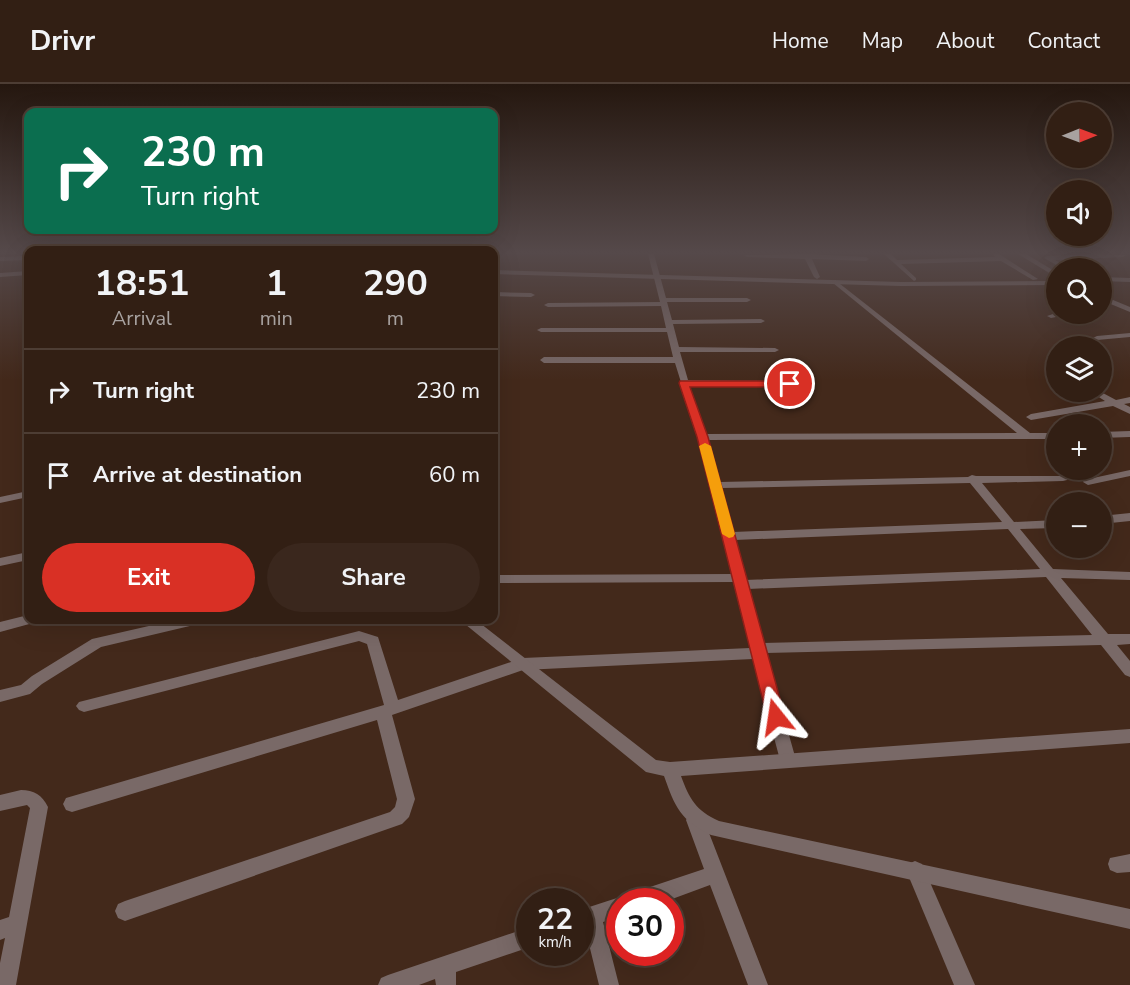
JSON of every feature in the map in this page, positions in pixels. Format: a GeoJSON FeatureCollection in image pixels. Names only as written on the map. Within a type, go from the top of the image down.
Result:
{"type":"FeatureCollection","features":[{"type":"Feature","properties":{"kind":"street"},"geometry":{"type":"LineString","coordinates":[[660,296],[684,383],[703,437],[739,581],[788,760]]}},
{"type":"Feature","properties":{"kind":"street"},"geometry":{"type":"LineString","coordinates":[[853,296],[1027,436]]}},
{"type":"Feature","properties":{"kind":"street"},"geometry":{"type":"LineString","coordinates":[[548,305],[747,300]]}},
{"type":"Feature","properties":{"kind":"street"},"geometry":{"type":"LineString","coordinates":[[1112,301],[1130,310]]}},
{"type":"Feature","properties":{"kind":"street"},"geometry":{"type":"LineString","coordinates":[[1112,306],[1130,304]]}},
{"type":"Feature","properties":{"kind":"street"},"geometry":{"type":"LineString","coordinates":[[541,330],[760,321]]}},
{"type":"Feature","properties":{"kind":"street"},"geometry":{"type":"LineString","coordinates":[[1112,337],[1130,335]]}},
{"type":"Feature","properties":{"kind":"street"},"geometry":{"type":"LineString","coordinates":[[544,360],[775,350]]}},
{"type":"Feature","properties":{"kind":"street"},"geometry":{"type":"LineString","coordinates":[[684,383],[790,384]]}},
{"type":"Feature","properties":{"kind":"street"},"geometry":{"type":"LineString","coordinates":[[1031,417],[1130,400]]}},
{"type":"Feature","properties":{"kind":"street"},"geometry":{"type":"LineString","coordinates":[[1112,401],[1130,411]]}},
{"type":"Feature","properties":{"kind":"street"},"geometry":{"type":"LineString","coordinates":[[1112,435],[1130,434]]}},
{"type":"Feature","properties":{"kind":"street"},"geometry":{"type":"LineString","coordinates":[[703,437],[1046,436]]}},
{"type":"Feature","properties":{"kind":"street"},"geometry":{"type":"LineString","coordinates":[[1088,482],[1130,473]]}},
{"type":"Feature","properties":{"kind":"street"},"geometry":{"type":"LineString","coordinates":[[972,478],[1130,670]]}},
{"type":"Feature","properties":{"kind":"street"},"geometry":{"type":"LineString","coordinates":[[714,485],[1046,478]]}},
{"type":"Feature","properties":{"kind":"street"},"geometry":{"type":"LineString","coordinates":[[0,500],[24,495]]}},
{"type":"Feature","properties":{"kind":"street"},"geometry":{"type":"LineString","coordinates":[[1112,519],[1130,517]]}},
{"type":"Feature","properties":{"kind":"street"},"geometry":{"type":"LineString","coordinates":[[729,536],[1046,525]]}},
{"type":"Feature","properties":{"kind":"street"},"geometry":{"type":"LineString","coordinates":[[0,562],[24,557]]}},
{"type":"Feature","properties":{"kind":"street"},"geometry":{"type":"LineString","coordinates":[[498,579],[739,581],[1048,573],[1130,576]]}},
{"type":"Feature","properties":{"kind":"street"},"geometry":{"type":"LineString","coordinates":[[0,627],[24,621]]}},
{"type":"Feature","properties":{"kind":"street"},"geometry":{"type":"LineString","coordinates":[[0,696],[25,690],[37,680],[97,643],[177,624]]}},
{"type":"Feature","properties":{"kind":"street"},"geometry":{"type":"LineString","coordinates":[[472,624],[640,760],[652,767],[670,770],[1130,736]]}},
{"type":"Feature","properties":{"kind":"street"},"geometry":{"type":"LineString","coordinates":[[84,706],[359,636],[373,641],[406,799],[403,811],[396,818],[125,911]]}},
{"type":"Feature","properties":{"kind":"street"},"geometry":{"type":"LineString","coordinates":[[72,804],[388,710],[523,664],[758,650],[1130,639]]}},
{"type":"Feature","properties":{"kind":"street"},"geometry":{"type":"LineString","coordinates":[[670,770],[685,807],[695,820],[758,985]]}},
{"type":"Feature","properties":{"kind":"street"},"geometry":{"type":"LineString","coordinates":[[0,803],[28,797],[37,801],[39,807],[9,927],[6,985]]}},
{"type":"Feature","properties":{"kind":"street"},"geometry":{"type":"LineString","coordinates":[[695,820],[717,829],[809,850],[915,870],[1130,919]]}},
{"type":"Feature","properties":{"kind":"street"},"geometry":{"type":"LineString","coordinates":[[915,870],[965,985]]}},
{"type":"Feature","properties":{"kind":"street"},"geometry":{"type":"LineString","coordinates":[[676,888],[716,874]]}},
{"type":"Feature","properties":{"kind":"street"},"geometry":{"type":"LineString","coordinates":[[594,941],[609,985]]}},
{"type":"Feature","properties":{"kind":"street"},"geometry":{"type":"LineString","coordinates":[[388,985],[446,975],[516,943]]}},
{"type":"Feature","properties":{"kind":"slow traffic"},"geometry":{"type":"LineString","coordinates":[[705,446],[729,534]]}},
{"type":"Feature","properties":{"kind":"route"},"geometry":{"type":"LineString","coordinates":[[776,717],[703,437],[684,383],[790,384]]}}]}
